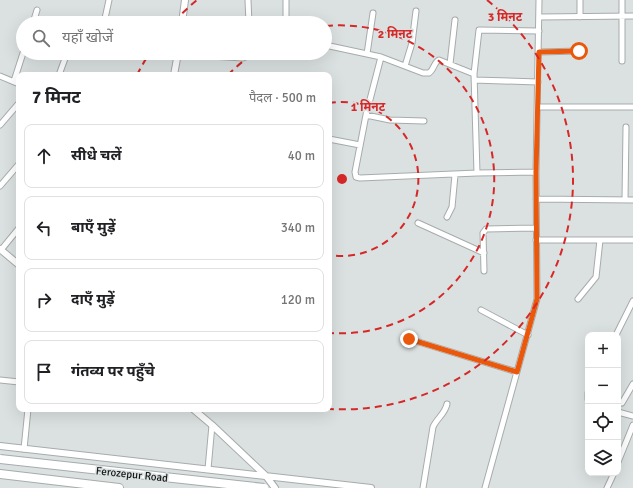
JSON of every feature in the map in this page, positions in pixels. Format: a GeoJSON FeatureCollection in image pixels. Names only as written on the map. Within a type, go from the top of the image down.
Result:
{"type":"FeatureCollection","features":[{"type":"Feature","properties":{"kind":"highway","name":"Ferozepur Road"},"geometry":{"type":"LineString","coordinates":[[0,459],[264,488]]}},
{"type":"Feature","properties":{"kind":"highway","name":"Ferozepur Road"},"geometry":{"type":"LineString","coordinates":[[0,474],[119,488]]}},
{"type":"Feature","properties":{"kind":"street"},"geometry":{"type":"LineString","coordinates":[[106,16],[109,0]]}},
{"type":"Feature","properties":{"kind":"street"},"geometry":{"type":"LineString","coordinates":[[183,16],[185,0]]}},
{"type":"Feature","properties":{"kind":"street"},"geometry":{"type":"LineString","coordinates":[[248,0],[249,16]]}},
{"type":"Feature","properties":{"kind":"street"},"geometry":{"type":"LineString","coordinates":[[286,0],[286,16]]}},
{"type":"Feature","properties":{"kind":"street"},"geometry":{"type":"LineString","coordinates":[[485,488],[537,299],[536,172],[539,0]]}},
{"type":"Feature","properties":{"kind":"street"},"geometry":{"type":"LineString","coordinates":[[580,0],[580,16]]}},
{"type":"Feature","properties":{"kind":"street"},"geometry":{"type":"LineString","coordinates":[[622,0],[622,61]]}},
{"type":"Feature","properties":{"kind":"street"},"geometry":{"type":"LineString","coordinates":[[35,16],[37,10]]}},
{"type":"Feature","properties":{"kind":"street"},"geometry":{"type":"LineString","coordinates":[[405,66],[412,43],[416,10]]}},
{"type":"Feature","properties":{"kind":"street"},"geometry":{"type":"LineString","coordinates":[[367,54],[373,13]]}},
{"type":"Feature","properties":{"kind":"street"},"geometry":{"type":"LineString","coordinates":[[539,17],[633,16]]}},
{"type":"Feature","properties":{"kind":"street"},"geometry":{"type":"LineString","coordinates":[[450,64],[455,20]]}},
{"type":"Feature","properties":{"kind":"street"},"geometry":{"type":"LineString","coordinates":[[477,173],[474,77],[479,30],[539,31]]}},
{"type":"Feature","properties":{"kind":"street"},"geometry":{"type":"LineString","coordinates":[[332,46],[381,57],[426,74],[432,71],[437,60],[442,60],[474,77],[538,82]]}},
{"type":"Feature","properties":{"kind":"street"},"geometry":{"type":"LineString","coordinates":[[539,52],[579,51]]}},
{"type":"Feature","properties":{"kind":"street"},"geometry":{"type":"LineString","coordinates":[[381,57],[366,115],[355,172],[356,177],[536,172]]}},
{"type":"Feature","properties":{"kind":"street"},"geometry":{"type":"LineString","coordinates":[[18,72],[21,60]]}},
{"type":"Feature","properties":{"kind":"street"},"geometry":{"type":"LineString","coordinates":[[60,72],[64,60]]}},
{"type":"Feature","properties":{"kind":"street"},"geometry":{"type":"LineString","coordinates":[[174,72],[176,60]]}},
{"type":"Feature","properties":{"kind":"street"},"geometry":{"type":"LineString","coordinates":[[0,76],[16,82]]}},
{"type":"Feature","properties":{"kind":"street"},"geometry":{"type":"LineString","coordinates":[[0,125],[16,106]]}},
{"type":"Feature","properties":{"kind":"street"},"geometry":{"type":"LineString","coordinates":[[538,108],[633,107]]}},
{"type":"Feature","properties":{"kind":"street"},"geometry":{"type":"LineString","coordinates":[[366,115],[390,120],[424,121]]}},
{"type":"Feature","properties":{"kind":"street"},"geometry":{"type":"LineString","coordinates":[[625,200],[626,127]]}},
{"type":"Feature","properties":{"kind":"street"},"geometry":{"type":"LineString","coordinates":[[332,140],[360,145]]}},
{"type":"Feature","properties":{"kind":"street"},"geometry":{"type":"LineString","coordinates":[[0,186],[16,167]]}},
{"type":"Feature","properties":{"kind":"street"},"geometry":{"type":"LineString","coordinates":[[447,217],[452,207],[455,175]]}},
{"type":"Feature","properties":{"kind":"street"},"geometry":{"type":"LineString","coordinates":[[536,199],[633,200]]}},
{"type":"Feature","properties":{"kind":"street"},"geometry":{"type":"LineString","coordinates":[[418,223],[484,253]]}},
{"type":"Feature","properties":{"kind":"street"},"geometry":{"type":"LineString","coordinates":[[484,271],[484,233],[486,229],[536,228]]}},
{"type":"Feature","properties":{"kind":"street"},"geometry":{"type":"LineString","coordinates":[[16,232],[1,249],[16,262]]}},
{"type":"Feature","properties":{"kind":"street"},"geometry":{"type":"LineString","coordinates":[[536,240],[633,240]]}},
{"type":"Feature","properties":{"kind":"street"},"geometry":{"type":"LineString","coordinates":[[578,299],[596,277],[600,240]]}},
{"type":"Feature","properties":{"kind":"street"},"geometry":{"type":"LineString","coordinates":[[618,332],[633,301]]}},
{"type":"Feature","properties":{"kind":"street"},"geometry":{"type":"LineString","coordinates":[[481,310],[528,335]]}},
{"type":"Feature","properties":{"kind":"street"},"geometry":{"type":"LineString","coordinates":[[409,339],[517,372]]}},
{"type":"Feature","properties":{"kind":"street"},"geometry":{"type":"LineString","coordinates":[[0,380],[16,382]]}},
{"type":"Feature","properties":{"kind":"street"},"geometry":{"type":"LineString","coordinates":[[622,403],[633,384]]}},
{"type":"Feature","properties":{"kind":"street"},"geometry":{"type":"LineString","coordinates":[[423,488],[434,423],[445,412],[447,404]]}},
{"type":"Feature","properties":{"kind":"street"},"geometry":{"type":"LineString","coordinates":[[24,449],[28,412]]}},
{"type":"Feature","properties":{"kind":"street"},"geometry":{"type":"LineString","coordinates":[[197,412],[266,476],[275,488]]}},
{"type":"Feature","properties":{"kind":"street"},"geometry":{"type":"LineString","coordinates":[[621,413],[633,416]]}},
{"type":"Feature","properties":{"kind":"street"},"geometry":{"type":"LineString","coordinates":[[208,469],[212,425]]}},
{"type":"Feature","properties":{"kind":"street"},"geometry":{"type":"LineString","coordinates":[[621,455],[633,425]]}},
{"type":"Feature","properties":{"kind":"street"},"geometry":{"type":"LineString","coordinates":[[0,446],[371,488]]}},
{"type":"Feature","properties":{"kind":"street"},"geometry":{"type":"LineString","coordinates":[[253,464],[264,488]]}},
{"type":"Feature","properties":{"kind":"street"},"geometry":{"type":"LineString","coordinates":[[608,488],[613,476]]}},
{"type":"Feature","properties":{"kind":"route"},"geometry":{"type":"LineString","coordinates":[[409,339],[517,372],[538,293],[536,172],[539,52],[579,51]]}}]}
